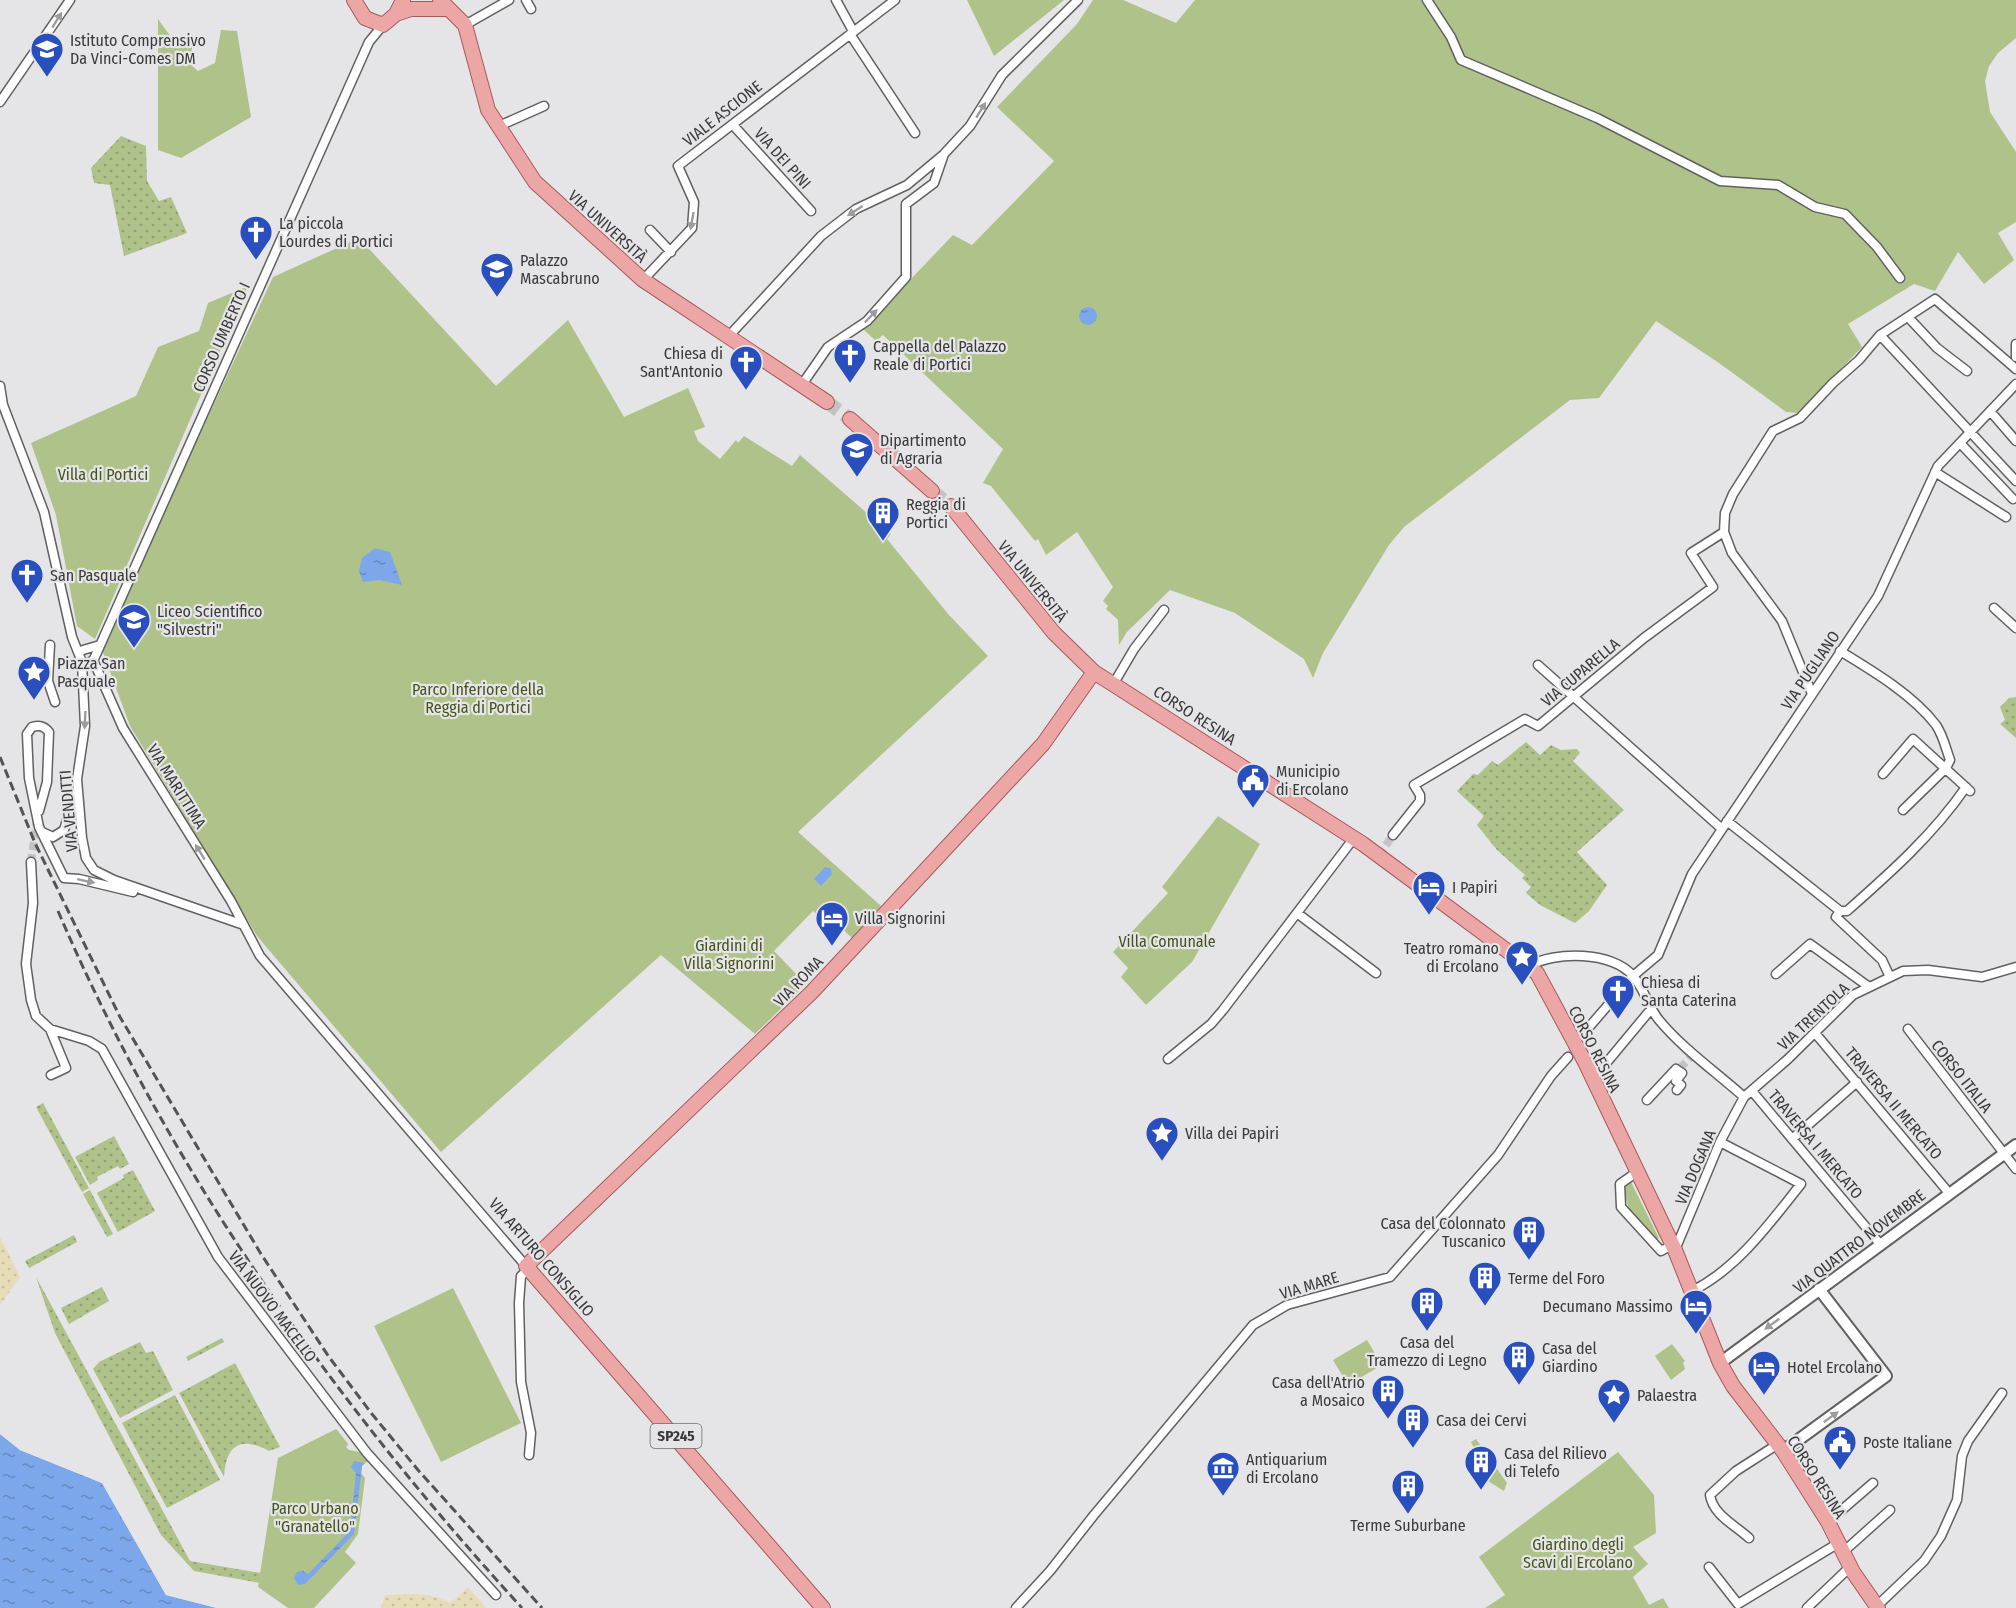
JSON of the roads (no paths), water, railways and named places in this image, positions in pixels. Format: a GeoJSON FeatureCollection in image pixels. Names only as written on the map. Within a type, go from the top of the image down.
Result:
{"type":"FeatureCollection","features":[{"type":"Feature","properties":{"kind":"main road"},"geometry":{"type":"LineString","coordinates":[[353,1],[357,10],[369,21],[383,26],[402,4],[411,9],[444,5],[465,25]]}},
{"type":"Feature","properties":{"kind":"main road","name":"VIA UNIVERSITÀ"},"geometry":{"type":"LineString","coordinates":[[465,25],[488,110],[535,182],[643,280],[826,402]]}},
{"type":"Feature","properties":{"kind":"main road"},"geometry":{"type":"LineString","coordinates":[[850,418],[932,491]]}},
{"type":"Feature","properties":{"kind":"main road","name":"VIA UNIVERSITÀ"},"geometry":{"type":"LineString","coordinates":[[951,506],[1054,633],[1094,672]]}},
{"type":"Feature","properties":{"kind":"main road","name":"CORSO RESINA"},"geometry":{"type":"LineString","coordinates":[[1094,672],[1354,838],[1537,974],[1593,1079],[1674,1247],[1720,1363],[1733,1386],[1780,1447],[1828,1522],[1850,1567],[1878,1607]]}},
{"type":"Feature","properties":{"kind":"main road","name":"VIA ROMA"},"geometry":{"type":"LineString","coordinates":[[528,1268],[812,992],[1043,744],[1094,672]]}},
{"type":"Feature","properties":{"kind":"main road","name":"VIA ARTURO CONSIGLIO"},"geometry":{"type":"LineString","coordinates":[[528,1268],[823,1608]]}},
{"type":"Feature","properties":{"kind":"street"},"geometry":{"type":"LineString","coordinates":[[0,102],[70,0]]}},
{"type":"Feature","properties":{"kind":"street"},"geometry":{"type":"LineString","coordinates":[[465,25],[509,0]]}},
{"type":"Feature","properties":{"kind":"street"},"geometry":{"type":"LineString","coordinates":[[526,0],[531,9]]}},
{"type":"Feature","properties":{"kind":"street"},"geometry":{"type":"LineString","coordinates":[[836,0],[852,32],[915,133]]}},
{"type":"Feature","properties":{"kind":"street","name":"VIALE ASCIONE"},"geometry":{"type":"LineString","coordinates":[[643,280],[692,228],[694,202],[678,166],[895,0]]}},
{"type":"Feature","properties":{"kind":"street"},"geometry":{"type":"LineString","coordinates":[[728,337],[821,236],[856,209],[907,185],[944,154],[970,126],[1002,75],[1078,0]]}},
{"type":"Feature","properties":{"kind":"street"},"geometry":{"type":"LineString","coordinates":[[1427,0],[1451,36],[1461,60],[1597,118],[1720,181],[1778,185],[1815,207],[1845,214],[1877,247],[1900,278]]}},
{"type":"Feature","properties":{"kind":"street","name":"CORSO UMBERTO I"},"geometry":{"type":"LineString","coordinates":[[369,21],[369,42]]}},
{"type":"Feature","properties":{"kind":"street","name":"CORSO UMBERTO I"},"geometry":{"type":"LineString","coordinates":[[87,656],[99,645],[369,42],[383,26]]}},
{"type":"Feature","properties":{"kind":"street"},"geometry":{"type":"LineString","coordinates":[[499,126],[544,106]]}},
{"type":"Feature","properties":{"kind":"street","name":"VIA DEI PINI"},"geometry":{"type":"LineString","coordinates":[[733,125],[811,211]]}},
{"type":"Feature","properties":{"kind":"street"},"geometry":{"type":"LineString","coordinates":[[801,386],[828,347],[867,321],[906,277],[906,204],[934,183],[944,154]]}},
{"type":"Feature","properties":{"kind":"street"},"geometry":{"type":"LineString","coordinates":[[650,230],[671,252]]}},
{"type":"Feature","properties":{"kind":"street"},"geometry":{"type":"LineString","coordinates":[[1812,694],[1782,621],[1732,553],[1724,532],[1725,513],[1733,494],[1773,431],[1800,418],[1833,382],[1859,360],[1880,335],[1935,299],[2016,369]]}},
{"type":"Feature","properties":{"kind":"street"},"geometry":{"type":"LineString","coordinates":[[1908,317],[1937,348],[1967,371]]}},
{"type":"Feature","properties":{"kind":"street"},"geometry":{"type":"LineString","coordinates":[[1880,335],[2016,482]]}},
{"type":"Feature","properties":{"kind":"street","name":"VIA PUGLIANO"},"geometry":{"type":"LineString","coordinates":[[1590,1026],[1634,976],[1658,955],[1692,874],[1878,596],[1935,472],[2016,384]]}},
{"type":"Feature","properties":{"kind":"street","name":"VIA MARITTIMA"},"geometry":{"type":"LineString","coordinates":[[0,386],[3,405],[44,512],[74,645],[87,656],[123,728],[231,901],[241,924]]}},
{"type":"Feature","properties":{"kind":"street"},"geometry":{"type":"LineString","coordinates":[[1990,411],[2016,441]]}},
{"type":"Feature","properties":{"kind":"street"},"geometry":{"type":"LineString","coordinates":[[1960,443],[2013,499]]}},
{"type":"Feature","properties":{"kind":"street"},"geometry":{"type":"LineString","coordinates":[[1935,472],[2006,517]]}},
{"type":"Feature","properties":{"kind":"street","name":"VIA CUPARELLA"},"geometry":{"type":"LineString","coordinates":[[1393,835],[1420,801],[1420,795],[1414,785],[1525,719],[1538,726],[1644,638],[1713,587],[1691,554],[1724,532]]}},
{"type":"Feature","properties":{"kind":"street"},"geometry":{"type":"LineString","coordinates":[[1994,608],[2016,628]]}},
{"type":"Feature","properties":{"kind":"street"},"geometry":{"type":"LineString","coordinates":[[1114,683],[1134,649],[1164,610]]}},
{"type":"Feature","properties":{"kind":"street"},"geometry":{"type":"LineString","coordinates":[[50,645],[48,681],[55,702]]}},
{"type":"Feature","properties":{"kind":"street"},"geometry":{"type":"LineString","coordinates":[[1840,651],[1865,666],[1922,710],[1937,727],[1950,760],[1946,768],[1903,810]]}},
{"type":"Feature","properties":{"kind":"street","name":"VIA VENDITTI"},"geometry":{"type":"LineString","coordinates":[[87,656],[85,726],[75,811],[86,858],[94,870],[241,924]]}},
{"type":"Feature","properties":{"kind":"street"},"geometry":{"type":"LineString","coordinates":[[1538,665],[1724,825],[1840,910],[1847,911],[1899,865],[1943,821],[1968,789],[1913,739],[1883,774]]}},
{"type":"Feature","properties":{"kind":"street"},"geometry":{"type":"LineString","coordinates":[[39,811],[47,782],[48,732],[45,727],[38,725],[30,729],[27,744],[29,778],[39,827],[64,878],[79,879],[172,900]]}},
{"type":"Feature","properties":{"kind":"street"},"geometry":{"type":"LineString","coordinates":[[39,827],[47,837],[59,836],[75,811]]}},
{"type":"Feature","properties":{"kind":"street"},"geometry":{"type":"LineString","coordinates":[[1168,1059],[1217,1017],[1354,838]]}},
{"type":"Feature","properties":{"kind":"street"},"geometry":{"type":"LineString","coordinates":[[31,862],[33,903],[26,964],[30,1000],[36,1016],[50,1029],[66,1068],[51,1076]]}},
{"type":"Feature","properties":{"kind":"street"},"geometry":{"type":"LineString","coordinates":[[208,912],[221,910],[231,901]]}},
{"type":"Feature","properties":{"kind":"street"},"geometry":{"type":"LineString","coordinates":[[1840,910],[1836,917],[1882,960],[1890,977]]}},
{"type":"Feature","properties":{"kind":"street"},"geometry":{"type":"LineString","coordinates":[[1297,913],[1376,973]]}},
{"type":"Feature","properties":{"kind":"street","name":"VIA ARTURO CONSIGLIO"},"geometry":{"type":"LineString","coordinates":[[241,924],[260,956],[528,1268]]}},
{"type":"Feature","properties":{"kind":"street"},"geometry":{"type":"LineString","coordinates":[[1776,974],[1810,944],[1869,987]]}},
{"type":"Feature","properties":{"kind":"street"},"geometry":{"type":"LineString","coordinates":[[1529,966],[1537,962],[1594,956],[1617,964],[1634,976],[1657,1018],[1692,1056],[1744,1097]]}},
{"type":"Feature","properties":{"kind":"street","name":"VIA TRENTOLA"},"geometry":{"type":"LineString","coordinates":[[1744,1097],[1853,995],[1869,987],[1903,971],[1928,970],[1982,977],[2016,967]]}},
{"type":"Feature","properties":{"kind":"street"},"geometry":{"type":"LineString","coordinates":[[1593,1079],[1652,1008]]}},
{"type":"Feature","properties":{"kind":"street","name":"VIA NUOVO MACELLO"},"geometry":{"type":"LineString","coordinates":[[50,1029],[73,1035],[102,1049],[218,1257],[367,1453],[496,1595]]}},
{"type":"Feature","properties":{"kind":"street","name":"CORSO ITALIA"},"geometry":{"type":"LineString","coordinates":[[1908,1029],[2016,1169]]}},
{"type":"Feature","properties":{"kind":"street","name":"TRAVERSA II MERCATO"},"geometry":{"type":"LineString","coordinates":[[1815,1033],[1949,1193]]}},
{"type":"Feature","properties":{"kind":"street","name":"VIA MARE"},"geometry":{"type":"LineString","coordinates":[[1016,1608],[1050,1571],[1253,1325],[1287,1305],[1390,1277],[1498,1155],[1551,1076],[1568,1057]]}},
{"type":"Feature","properties":{"kind":"street"},"geometry":{"type":"LineString","coordinates":[[1647,1100],[1676,1069],[1679,1069],[1682,1073],[1676,1081],[1681,1085],[1677,1090]]}},
{"type":"Feature","properties":{"kind":"street"},"geometry":{"type":"LineString","coordinates":[[1792,1139],[1857,1082]]}},
{"type":"Feature","properties":{"kind":"street","name":"TRAVERSA I MERCATO"},"geometry":{"type":"LineString","coordinates":[[1752,1091],[1880,1244]]}},
{"type":"Feature","properties":{"kind":"street","name":"VIA DOGANA"},"geometry":{"type":"LineString","coordinates":[[1674,1247],[1720,1142],[1744,1097]]}},
{"type":"Feature","properties":{"kind":"street"},"geometry":{"type":"LineString","coordinates":[[1692,1291],[1710,1282],[1724,1271],[1772,1221],[1802,1184],[1720,1142]]}},
{"type":"Feature","properties":{"kind":"street","name":"VIA QUATTRO NOVEMBRE"},"geometry":{"type":"LineString","coordinates":[[1720,1363],[2016,1145]]}},
{"type":"Feature","properties":{"kind":"street"},"geometry":{"type":"LineString","coordinates":[[1637,1172],[1620,1184],[1621,1207],[1661,1251],[1674,1247]]}},
{"type":"Feature","properties":{"kind":"street"},"geometry":{"type":"LineString","coordinates":[[528,1268],[521,1276],[519,1303],[521,1382],[531,1433],[529,1455]]}},
{"type":"Feature","properties":{"kind":"street"},"geometry":{"type":"LineString","coordinates":[[1749,1538],[1721,1516],[1712,1503],[1710,1495],[1736,1471],[1780,1447],[1886,1376],[1819,1289]]}},
{"type":"Feature","properties":{"kind":"street"},"geometry":{"type":"LineString","coordinates":[[1878,1607],[1924,1561],[1941,1536],[1957,1500],[1962,1456],[1968,1441],[2002,1393]]}},
{"type":"Feature","properties":{"kind":"street"},"geometry":{"type":"LineString","coordinates":[[1828,1522],[1874,1483]]}},
{"type":"Feature","properties":{"kind":"street"},"geometry":{"type":"LineString","coordinates":[[1709,1567],[1738,1604],[1799,1565],[1840,1549],[1890,1510]]}},
{"type":"Feature","properties":{"kind":"street"},"geometry":{"type":"LineString","coordinates":[[1807,1608],[1850,1567]]}},
{"type":"Feature","properties":{"kind":"water"},"geometry":{"type":"Polygon","coordinates":[[[1084,307],[1092,307],[1097,312],[1095,323],[1084,325],[1079,320],[1079,312],[1084,307]]]}},
{"type":"Feature","properties":{"kind":"water"},"geometry":{"type":"Polygon","coordinates":[[[375,548],[390,552],[402,585],[379,580],[363,582],[359,571],[362,558],[375,548]]]}},
{"type":"Feature","properties":{"kind":"water"},"geometry":{"type":"Polygon","coordinates":[[[825,867],[831,869],[832,874],[821,886],[814,879],[825,867]]]}},
{"type":"Feature","properties":{"kind":"water"},"geometry":{"type":"Polygon","coordinates":[[[0,1434],[20,1450],[102,1483],[166,1595],[216,1608],[0,1608],[0,1434]]]}},
{"type":"Feature","properties":{"kind":"water"},"geometry":{"type":"Polygon","coordinates":[[[354,1461],[364,1463],[354,1534],[305,1584],[298,1585],[294,1578],[297,1572],[303,1571],[308,1574],[350,1531],[356,1473],[351,1467],[354,1461]]]}},
{"type":"Feature","properties":{"kind":"tunnel"},"geometry":{"type":"LineString","coordinates":[[827,402],[850,419]]}},
{"type":"Feature","properties":{"kind":"tunnel"},"geometry":{"type":"LineString","coordinates":[[932,491],[951,506]]}},
{"type":"Feature","properties":{"kind":"tunnel"},"geometry":{"type":"LineString","coordinates":[[31,862],[37,820]]}},
{"type":"Feature","properties":{"kind":"tunnel"},"geometry":{"type":"LineString","coordinates":[[1379,855],[1393,835]]}},
{"type":"Feature","properties":{"kind":"tunnel"},"geometry":{"type":"LineString","coordinates":[[1568,1057],[1590,1026]]}},
{"type":"Feature","properties":{"kind":"tunnel"},"geometry":{"type":"LineString","coordinates":[[1680,1068],[1690,1058]]}},
{"type":"Feature","properties":{"kind":"railway"},"geometry":{"type":"LineString","coordinates":[[0,757],[35,843],[120,1017],[261,1254],[329,1357],[372,1414],[418,1470],[542,1608]]}},
{"type":"Feature","properties":{"kind":"railway"},"geometry":{"type":"LineString","coordinates":[[58,911],[102,1007],[151,1100],[203,1191],[260,1279],[385,1448],[522,1608]]}},
{"type":"Feature","properties":{"kind":"place","name":"Istituto Comprensivo Da Vinci-Comes DM"},"geometry":{"type":"Point","coordinates":[47,78]}},
{"type":"Feature","properties":{"kind":"place","name":"La piccola Lourdes di Portici"},"geometry":{"type":"Point","coordinates":[256,261]}},
{"type":"Feature","properties":{"kind":"place","name":"Palazzo Mascabruno"},"geometry":{"type":"Point","coordinates":[497,298]}},
{"type":"Feature","properties":{"kind":"place","name":"Cappella del Palazzo Reale di Portici"},"geometry":{"type":"Point","coordinates":[850,384]}},
{"type":"Feature","properties":{"kind":"place","name":"Chiesa di Sant'Antonio"},"geometry":{"type":"Point","coordinates":[746,391]}},
{"type":"Feature","properties":{"kind":"place","name":"Dipartimento di Agraria"},"geometry":{"type":"Point","coordinates":[857,478]}},
{"type":"Feature","properties":{"kind":"place","name":"Reggia di Portici"},"geometry":{"type":"Point","coordinates":[883,542]}},
{"type":"Feature","properties":{"kind":"place","name":"San Pasquale"},"geometry":{"type":"Point","coordinates":[27,604]}},
{"type":"Feature","properties":{"kind":"place","name":"Liceo Scientifico \"Silvestri\""},"geometry":{"type":"Point","coordinates":[134,649]}},
{"type":"Feature","properties":{"kind":"place","name":"Piazza San Pasquale"},"geometry":{"type":"Point","coordinates":[34,701]}},
{"type":"Feature","properties":{"kind":"place","name":"Municipio di Ercolano"},"geometry":{"type":"Point","coordinates":[1253,809]}},
{"type":"Feature","properties":{"kind":"place","name":"I Papiri"},"geometry":{"type":"Point","coordinates":[1429,916]}},
{"type":"Feature","properties":{"kind":"place","name":"Villa Signorini"},"geometry":{"type":"Point","coordinates":[832,947]}},
{"type":"Feature","properties":{"kind":"place","name":"Teatro romano di Ercolano"},"geometry":{"type":"Point","coordinates":[1522,986]}},
{"type":"Feature","properties":{"kind":"place","name":"Chiesa di Santa Caterina"},"geometry":{"type":"Point","coordinates":[1618,1020]}},
{"type":"Feature","properties":{"kind":"place","name":"Villa dei Papiri"},"geometry":{"type":"Point","coordinates":[1162,1162]}},
{"type":"Feature","properties":{"kind":"place","name":"Casa del Colonnato Tuscanico"},"geometry":{"type":"Point","coordinates":[1529,1261]}},
{"type":"Feature","properties":{"kind":"place","name":"Terme del Foro"},"geometry":{"type":"Point","coordinates":[1485,1307]}},
{"type":"Feature","properties":{"kind":"place","name":"Casa del Tramezzo di Legno"},"geometry":{"type":"Point","coordinates":[1427,1332]}},
{"type":"Feature","properties":{"kind":"place","name":"Decumano Massimo"},"geometry":{"type":"Point","coordinates":[1696,1335]}},
{"type":"Feature","properties":{"kind":"place","name":"Casa del Giardino"},"geometry":{"type":"Point","coordinates":[1519,1386]}},
{"type":"Feature","properties":{"kind":"place","name":"Hotel Ercolano"},"geometry":{"type":"Point","coordinates":[1764,1396]}},
{"type":"Feature","properties":{"kind":"place","name":"Casa dell'Atrio a Mosaico"},"geometry":{"type":"Point","coordinates":[1388,1420]}},
{"type":"Feature","properties":{"kind":"place","name":"Palaestra"},"geometry":{"type":"Point","coordinates":[1614,1424]}},
{"type":"Feature","properties":{"kind":"place","name":"Casa dei Cervi"},"geometry":{"type":"Point","coordinates":[1413,1449]}},
{"type":"Feature","properties":{"kind":"place","name":"Poste Italiane"},"geometry":{"type":"Point","coordinates":[1840,1471]}},
{"type":"Feature","properties":{"kind":"place","name":"Casa del Rilievo di Telefo"},"geometry":{"type":"Point","coordinates":[1481,1491]}},
{"type":"Feature","properties":{"kind":"place","name":"Antiquarium di Ercolano"},"geometry":{"type":"Point","coordinates":[1223,1497]}},
{"type":"Feature","properties":{"kind":"place","name":"Terme Suburbane"},"geometry":{"type":"Point","coordinates":[1408,1515]}},
{"type":"Feature","properties":{"kind":"park label","name":"Villa di Portici"},"geometry":{"type":"Point","coordinates":[103,474]}},
{"type":"Feature","properties":{"kind":"park label","name":"Parco Inferiore della Reggia di Portici"},"geometry":{"type":"Point","coordinates":[478,698]}},
{"type":"Feature","properties":{"kind":"park label","name":"Villa Comunale"},"geometry":{"type":"Point","coordinates":[1167,941]}},
{"type":"Feature","properties":{"kind":"park label","name":"Giardini di Villa Signorini"},"geometry":{"type":"Point","coordinates":[729,954]}},
{"type":"Feature","properties":{"kind":"park label","name":"Parco Urbano \"Granatello\""},"geometry":{"type":"Point","coordinates":[315,1517]}},
{"type":"Feature","properties":{"kind":"park label","name":"Giardino degli Scavi di Ercolano"},"geometry":{"type":"Point","coordinates":[1578,1553]}}]}
